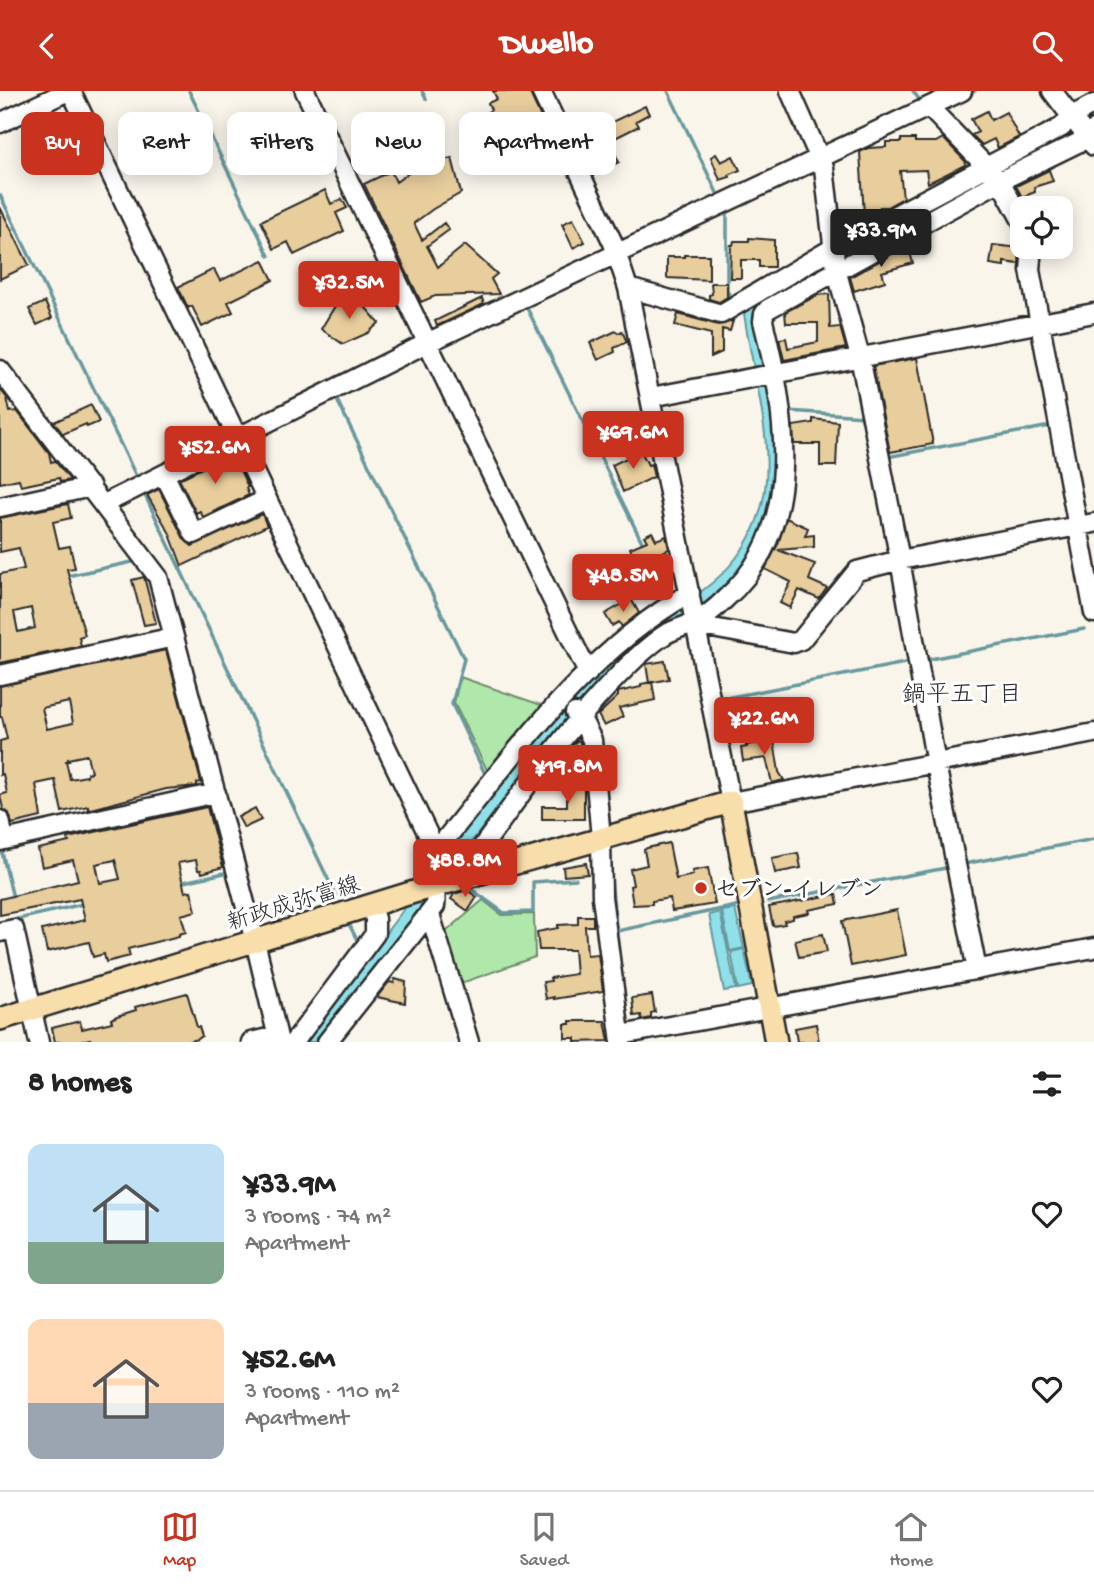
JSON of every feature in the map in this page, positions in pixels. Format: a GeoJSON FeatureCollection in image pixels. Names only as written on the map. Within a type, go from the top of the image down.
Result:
{"type":"FeatureCollection","features":[{"type":"Feature","properties":{"kind":"main road","name":"新政成弥富線"},"geometry":{"type":"LineString","coordinates":[[0,1019],[414,892],[438,876],[484,872],[731,802]]}},
{"type":"Feature","properties":{"kind":"main road"},"geometry":{"type":"LineString","coordinates":[[731,802],[776,1042]]}},
{"type":"Feature","properties":{"kind":"street"},"geometry":{"type":"LineString","coordinates":[[0,124],[69,91],[267,499],[438,876]]}},
{"type":"Feature","properties":{"kind":"street"},"geometry":{"type":"LineString","coordinates":[[305,91],[588,673]]}},
{"type":"Feature","properties":{"kind":"street"},"geometry":{"type":"LineString","coordinates":[[541,91],[617,255],[628,288],[731,802],[1094,733]]}},
{"type":"Feature","properties":{"kind":"street"},"geometry":{"type":"LineString","coordinates":[[790,91],[821,157],[835,259],[860,357],[977,969]]}},
{"type":"Feature","properties":{"kind":"street"},"geometry":{"type":"LineString","coordinates":[[104,504],[427,343],[962,91]]}},
{"type":"Feature","properties":{"kind":"street"},"geometry":{"type":"LineString","coordinates":[[1052,91],[1084,131]]}},
{"type":"Feature","properties":{"kind":"street"},"geometry":{"type":"LineString","coordinates":[[628,288],[721,314],[835,259],[993,174],[1084,131],[1094,104]]}},
{"type":"Feature","properties":{"kind":"street"},"geometry":{"type":"LineString","coordinates":[[929,107],[993,174],[1010,202]]}},
{"type":"Feature","properties":{"kind":"street"},"geometry":{"type":"LineString","coordinates":[[993,174],[1062,127],[1084,131]]}},
{"type":"Feature","properties":{"kind":"street"},"geometry":{"type":"LineString","coordinates":[[327,1042],[435,906],[438,876],[507,762],[693,611],[724,600],[755,565],[775,521],[781,498],[784,449],[764,314],[835,259]]}},
{"type":"Feature","properties":{"kind":"street"},"geometry":{"type":"LineString","coordinates":[[1031,259],[1030,270],[1039,323],[1086,525],[1094,613]]}},
{"type":"Feature","properties":{"kind":"street"},"geometry":{"type":"LineString","coordinates":[[651,397],[1094,313]]}},
{"type":"Feature","properties":{"kind":"street"},"geometry":{"type":"LineString","coordinates":[[3,380],[91,487],[158,577],[283,1040]]}},
{"type":"Feature","properties":{"kind":"street"},"geometry":{"type":"LineString","coordinates":[[165,475],[194,534],[267,499]]}},
{"type":"Feature","properties":{"kind":"street"},"geometry":{"type":"LineString","coordinates":[[0,507],[91,487]]}},
{"type":"Feature","properties":{"kind":"street"},"geometry":{"type":"LineString","coordinates":[[484,872],[480,857],[482,846],[536,772],[588,673],[666,606],[693,611],[794,643],[801,641],[853,573],[900,560],[1086,525]]}},
{"type":"Feature","properties":{"kind":"street"},"geometry":{"type":"LineString","coordinates":[[0,675],[173,637]]}},
{"type":"Feature","properties":{"kind":"street"},"geometry":{"type":"LineString","coordinates":[[571,709],[592,740],[602,897],[621,1039],[1094,948]]}},
{"type":"Feature","properties":{"kind":"street"},"geometry":{"type":"LineString","coordinates":[[0,820],[2,840],[216,793]]}},
{"type":"Feature","properties":{"kind":"street"},"geometry":{"type":"LineString","coordinates":[[251,1042],[283,1040],[374,934],[375,919],[371,906]]}},
{"type":"Feature","properties":{"kind":"street"},"geometry":{"type":"LineString","coordinates":[[430,913],[468,1042]]}},
{"type":"Feature","properties":{"kind":"street"},"geometry":{"type":"LineString","coordinates":[[0,932],[14,929],[40,1042]]}},
{"type":"Feature","properties":{"kind":"green space"},"geometry":{"type":"Polygon","coordinates":[[[460,677],[547,707],[489,774],[454,703],[460,677]]]}},
{"type":"Feature","properties":{"kind":"green space"},"geometry":{"type":"Polygon","coordinates":[[[483,900],[502,915],[534,914],[535,957],[456,985],[441,936],[483,900]]]}},
{"type":"Feature","properties":{"kind":"water"},"geometry":{"type":"Polygon","coordinates":[[[1094,109],[1094,124],[1076,139],[763,308],[779,458],[773,512],[739,576],[535,761],[431,893],[320,1042],[304,1042],[491,796],[563,709],[623,646],[720,576],[736,559],[749,538],[760,512],[767,464],[762,413],[744,313],[751,299],[1094,109]]]}},
{"type":"Feature","properties":{"kind":"water"},"geometry":{"type":"Polygon","coordinates":[[[735,909],[744,948],[730,951],[722,911],[735,909]]]}},
{"type":"Feature","properties":{"kind":"water"},"geometry":{"type":"Polygon","coordinates":[[[720,912],[736,989],[724,991],[709,915],[720,912]]]}},
{"type":"Feature","properties":{"kind":"water"},"geometry":{"type":"Polygon","coordinates":[[[744,949],[752,986],[738,989],[731,952],[744,949]]]}},
{"type":"Feature","properties":{"kind":"building"},"geometry":{"type":"Polygon","coordinates":[[[493,91],[529,91],[539,112],[488,112],[491,110],[488,103],[497,99],[493,91]]]}},
{"type":"Feature","properties":{"kind":"building"},"geometry":{"type":"Polygon","coordinates":[[[645,106],[649,114],[636,121],[639,126],[616,138],[616,120],[645,106]]]}},
{"type":"Feature","properties":{"kind":"building"},"geometry":{"type":"Polygon","coordinates":[[[987,111],[991,120],[1006,112],[1019,137],[998,148],[994,139],[982,145],[972,135],[978,132],[971,119],[987,111]]]}},
{"type":"Feature","properties":{"kind":"building"},"geometry":{"type":"Polygon","coordinates":[[[943,138],[966,162],[965,165],[928,183],[926,170],[900,171],[903,198],[887,207],[880,207],[881,210],[871,215],[864,215],[860,152],[868,148],[886,147],[886,142],[901,142],[901,139],[936,142],[943,138]]]}},
{"type":"Feature","properties":{"kind":"building"},"geometry":{"type":"Polygon","coordinates":[[[716,154],[721,162],[733,156],[740,170],[720,180],[711,157],[716,154]]]}},
{"type":"Feature","properties":{"kind":"building"},"geometry":{"type":"Polygon","coordinates":[[[452,158],[461,193],[414,223],[422,240],[444,223],[449,230],[427,246],[438,267],[465,245],[497,274],[491,279],[499,294],[435,296],[421,302],[364,184],[383,175],[393,175],[396,182],[406,175],[445,175],[445,160],[452,158]]]}},
{"type":"Feature","properties":{"kind":"building"},"geometry":{"type":"Polygon","coordinates":[[[1049,170],[1053,181],[1034,187],[1035,192],[1025,196],[1021,196],[1016,186],[1049,170]]]}},
{"type":"Feature","properties":{"kind":"building"},"geometry":{"type":"Polygon","coordinates":[[[325,190],[331,204],[342,199],[347,208],[336,213],[344,231],[294,255],[288,242],[274,249],[261,221],[325,190]]]}},
{"type":"Feature","properties":{"kind":"building"},"geometry":{"type":"Polygon","coordinates":[[[0,207],[29,265],[0,279],[0,207]]]}},
{"type":"Feature","properties":{"kind":"building"},"geometry":{"type":"Polygon","coordinates":[[[573,219],[585,242],[573,248],[562,224],[573,219]]]}},
{"type":"Feature","properties":{"kind":"building"},"geometry":{"type":"Polygon","coordinates":[[[749,238],[774,240],[774,267],[759,267],[759,260],[741,260],[741,278],[730,278],[731,245],[734,241],[749,241],[749,238]]]}},
{"type":"Feature","properties":{"kind":"building"},"geometry":{"type":"Polygon","coordinates":[[[908,245],[913,263],[882,272],[885,281],[854,291],[850,277],[908,245]]]}},
{"type":"Feature","properties":{"kind":"building"},"geometry":{"type":"Polygon","coordinates":[[[993,245],[1010,247],[1010,259],[1019,259],[1019,264],[990,264],[993,245]]]}},
{"type":"Feature","properties":{"kind":"building"},"geometry":{"type":"Polygon","coordinates":[[[709,255],[709,280],[667,278],[667,257],[709,255]]]}},
{"type":"Feature","properties":{"kind":"building"},"geometry":{"type":"Polygon","coordinates":[[[263,260],[273,280],[228,302],[233,312],[202,327],[192,306],[188,308],[178,287],[214,269],[220,281],[263,260]]]}},
{"type":"Feature","properties":{"kind":"building"},"geometry":{"type":"Polygon","coordinates":[[[711,283],[727,283],[727,297],[719,302],[709,299],[712,294],[711,283]]]}},
{"type":"Feature","properties":{"kind":"building"},"geometry":{"type":"Polygon","coordinates":[[[354,294],[379,323],[368,333],[343,344],[321,329],[335,306],[354,294]]]}},
{"type":"Feature","properties":{"kind":"building"},"geometry":{"type":"Polygon","coordinates":[[[829,294],[830,328],[840,327],[846,348],[784,360],[779,339],[786,338],[788,348],[818,342],[818,323],[786,323],[785,312],[818,295],[829,294]]]}},
{"type":"Feature","properties":{"kind":"building"},"geometry":{"type":"Polygon","coordinates":[[[482,298],[484,304],[437,326],[435,321],[482,298]]]}},
{"type":"Feature","properties":{"kind":"building"},"geometry":{"type":"Polygon","coordinates":[[[45,302],[52,318],[37,325],[29,309],[45,302]]]}},
{"type":"Feature","properties":{"kind":"building"},"geometry":{"type":"Polygon","coordinates":[[[678,314],[718,325],[733,321],[730,331],[722,329],[722,352],[711,357],[711,334],[675,325],[678,314]]]}},
{"type":"Feature","properties":{"kind":"building"},"geometry":{"type":"Polygon","coordinates":[[[616,331],[622,331],[627,342],[614,348],[615,352],[598,360],[590,343],[616,331]]]}},
{"type":"Feature","properties":{"kind":"building"},"geometry":{"type":"Polygon","coordinates":[[[917,358],[933,444],[890,452],[873,366],[917,358]]]}},
{"type":"Feature","properties":{"kind":"building"},"geometry":{"type":"Polygon","coordinates":[[[0,389],[7,398],[10,412],[17,411],[49,453],[51,462],[55,461],[70,480],[60,482],[59,478],[21,486],[19,479],[0,483],[0,389]]]}},
{"type":"Feature","properties":{"kind":"building"},"geometry":{"type":"Polygon","coordinates":[[[91,405],[99,422],[87,427],[86,424],[63,434],[54,422],[91,405]]]}},
{"type":"Feature","properties":{"kind":"building"},"geometry":{"type":"Polygon","coordinates":[[[813,419],[838,422],[836,466],[820,466],[820,444],[794,444],[793,426],[813,423],[813,419]]]}},
{"type":"Feature","properties":{"kind":"building"},"geometry":{"type":"Polygon","coordinates":[[[641,451],[648,465],[651,464],[654,477],[623,492],[612,465],[641,451]]]}},
{"type":"Feature","properties":{"kind":"building"},"geometry":{"type":"Polygon","coordinates":[[[233,455],[249,495],[203,517],[200,511],[196,513],[179,479],[233,455]]]}},
{"type":"Feature","properties":{"kind":"building"},"geometry":{"type":"Polygon","coordinates":[[[159,489],[184,539],[192,546],[262,514],[267,526],[182,566],[169,532],[147,495],[159,489]]]}},
{"type":"Feature","properties":{"kind":"building"},"geometry":{"type":"Polygon","coordinates":[[[68,504],[71,518],[53,522],[59,548],[70,546],[75,568],[67,569],[85,635],[79,637],[81,646],[0,663],[0,574],[24,569],[19,548],[0,552],[0,518],[68,504]],[[31,608],[14,612],[18,632],[35,628],[31,608]]]}},
{"type":"Feature","properties":{"kind":"building"},"geometry":{"type":"Polygon","coordinates":[[[786,518],[808,528],[805,536],[814,535],[814,547],[778,550],[815,564],[809,580],[827,588],[819,599],[799,590],[790,608],[780,603],[791,582],[765,569],[778,544],[786,518]]]}},
{"type":"Feature","properties":{"kind":"building"},"geometry":{"type":"Polygon","coordinates":[[[652,532],[656,540],[666,536],[669,549],[648,559],[653,572],[643,576],[630,548],[647,541],[644,536],[652,532]]]}},
{"type":"Feature","properties":{"kind":"building"},"geometry":{"type":"Polygon","coordinates":[[[144,577],[156,623],[144,625],[132,580],[144,577]]]}},
{"type":"Feature","properties":{"kind":"building"},"geometry":{"type":"Polygon","coordinates":[[[631,599],[639,613],[622,627],[619,622],[612,626],[605,614],[631,599]]]}},
{"type":"Feature","properties":{"kind":"building"},"geometry":{"type":"Polygon","coordinates":[[[166,650],[201,782],[197,783],[197,786],[166,789],[88,810],[88,806],[62,812],[55,780],[36,784],[41,817],[12,824],[9,813],[3,809],[0,795],[7,793],[3,774],[0,775],[0,741],[7,739],[0,717],[0,686],[166,650]],[[69,702],[42,708],[47,729],[73,723],[69,702]],[[87,755],[66,761],[70,779],[87,776],[87,773],[91,772],[87,755]]]}},
{"type":"Feature","properties":{"kind":"building"},"geometry":{"type":"Polygon","coordinates":[[[665,661],[669,679],[649,683],[646,664],[665,661]]]}},
{"type":"Feature","properties":{"kind":"building"},"geometry":{"type":"Polygon","coordinates":[[[652,682],[655,700],[619,708],[623,717],[604,726],[598,715],[618,696],[618,692],[652,682]]]}},
{"type":"Feature","properties":{"kind":"building"},"geometry":{"type":"Polygon","coordinates":[[[760,697],[761,705],[752,707],[754,714],[734,717],[731,701],[760,697]]]}},
{"type":"Feature","properties":{"kind":"building"},"geometry":{"type":"Polygon","coordinates":[[[577,740],[580,742],[582,761],[564,761],[564,756],[577,740]]]}},
{"type":"Feature","properties":{"kind":"building"},"geometry":{"type":"Polygon","coordinates":[[[774,741],[779,772],[784,780],[772,783],[766,758],[743,761],[741,748],[774,741]]]}},
{"type":"Feature","properties":{"kind":"building"},"geometry":{"type":"Polygon","coordinates":[[[558,763],[565,766],[565,786],[551,786],[550,773],[558,763]]]}},
{"type":"Feature","properties":{"kind":"building"},"geometry":{"type":"Polygon","coordinates":[[[567,782],[584,782],[584,819],[542,819],[542,806],[567,806],[567,782]]]}},
{"type":"Feature","properties":{"kind":"building"},"geometry":{"type":"Polygon","coordinates":[[[207,807],[223,867],[202,873],[198,870],[196,860],[178,863],[185,892],[191,891],[196,911],[181,915],[186,932],[179,936],[128,949],[130,956],[106,962],[104,954],[93,957],[89,942],[47,952],[42,930],[85,920],[80,899],[0,915],[0,899],[78,880],[73,860],[42,867],[38,849],[69,842],[68,838],[207,807]],[[115,860],[96,864],[100,883],[120,879],[115,860]]]}},
{"type":"Feature","properties":{"kind":"building"},"geometry":{"type":"Polygon","coordinates":[[[255,808],[261,820],[244,828],[238,817],[255,808]]]}},
{"type":"Feature","properties":{"kind":"building"},"geometry":{"type":"Polygon","coordinates":[[[669,843],[676,879],[693,875],[692,871],[708,868],[715,904],[672,911],[670,898],[652,901],[652,904],[633,905],[630,869],[647,865],[644,850],[647,848],[669,843]]]}},
{"type":"Feature","properties":{"kind":"building"},"geometry":{"type":"Polygon","coordinates":[[[798,853],[801,868],[775,873],[772,858],[798,853]]]}},
{"type":"Feature","properties":{"kind":"building"},"geometry":{"type":"Polygon","coordinates":[[[586,863],[588,874],[564,876],[563,867],[586,863]]]}},
{"type":"Feature","properties":{"kind":"building"},"geometry":{"type":"Polygon","coordinates":[[[467,890],[477,897],[468,911],[451,899],[454,894],[467,890]]]}},
{"type":"Feature","properties":{"kind":"building"},"geometry":{"type":"Polygon","coordinates":[[[836,894],[838,904],[808,910],[809,913],[784,921],[785,924],[773,926],[769,907],[836,894]]]}},
{"type":"Feature","properties":{"kind":"building"},"geometry":{"type":"Polygon","coordinates":[[[897,910],[906,955],[851,966],[842,921],[897,910]]]}},
{"type":"Feature","properties":{"kind":"building"},"geometry":{"type":"Polygon","coordinates":[[[578,916],[593,916],[593,926],[585,926],[587,955],[598,954],[603,991],[546,999],[543,982],[551,981],[550,978],[576,974],[574,950],[539,950],[537,932],[558,928],[558,925],[578,924],[578,916]]]}},
{"type":"Feature","properties":{"kind":"building"},"geometry":{"type":"Polygon","coordinates":[[[823,934],[827,952],[799,957],[795,940],[823,934]]]}},
{"type":"Feature","properties":{"kind":"building"},"geometry":{"type":"Polygon","coordinates":[[[395,979],[406,982],[405,1003],[377,997],[389,982],[394,983],[395,979]]]}},
{"type":"Feature","properties":{"kind":"building"},"geometry":{"type":"Polygon","coordinates":[[[187,993],[202,1036],[198,1039],[187,1042],[90,1042],[90,1039],[55,1042],[52,1028],[80,1021],[82,1029],[112,1022],[111,1019],[117,1016],[136,1010],[135,1007],[187,993]]]}},
{"type":"Feature","properties":{"kind":"building"},"geometry":{"type":"Polygon","coordinates":[[[652,995],[655,1012],[651,1013],[651,1018],[642,1020],[641,1015],[634,1016],[632,998],[652,995]]]}},
{"type":"Feature","properties":{"kind":"building"},"geometry":{"type":"Polygon","coordinates":[[[570,1021],[605,1021],[609,1041],[575,1042],[575,1038],[565,1038],[565,1024],[570,1024],[570,1021]]]}},
{"type":"Feature","properties":{"kind":"building"},"geometry":{"type":"Polygon","coordinates":[[[816,1024],[819,1042],[797,1042],[795,1028],[816,1024]]]}},
{"type":"Feature","properties":{"kind":"waterway"},"geometry":{"type":"LineString","coordinates":[[189,91],[269,256]]}},
{"type":"Feature","properties":{"kind":"waterway"},"geometry":{"type":"LineString","coordinates":[[422,91],[426,99]]}},
{"type":"Feature","properties":{"kind":"waterway"},"geometry":{"type":"LineString","coordinates":[[668,91],[720,199]]}},
{"type":"Feature","properties":{"kind":"waterway"},"geometry":{"type":"LineString","coordinates":[[913,91],[921,102]]}},
{"type":"Feature","properties":{"kind":"waterway"},"geometry":{"type":"LineString","coordinates":[[967,95],[975,91]]}},
{"type":"Feature","properties":{"kind":"waterway"},"geometry":{"type":"LineString","coordinates":[[1042,91],[1059,116]]}},
{"type":"Feature","properties":{"kind":"waterway"},"geometry":{"type":"LineString","coordinates":[[0,195],[138,480]]}},
{"type":"Feature","properties":{"kind":"waterway"},"geometry":{"type":"LineString","coordinates":[[727,211],[727,291],[733,301]]}},
{"type":"Feature","properties":{"kind":"waterway"},"geometry":{"type":"LineString","coordinates":[[526,306],[644,546]]}},
{"type":"Feature","properties":{"kind":"waterway"},"geometry":{"type":"LineString","coordinates":[[336,398],[464,659],[452,704],[486,776]]}},
{"type":"Feature","properties":{"kind":"waterway"},"geometry":{"type":"LineString","coordinates":[[787,411],[865,416]]}},
{"type":"Feature","properties":{"kind":"waterway"},"geometry":{"type":"LineString","coordinates":[[887,457],[1050,426]]}},
{"type":"Feature","properties":{"kind":"waterway"},"geometry":{"type":"LineString","coordinates":[[144,493],[337,898]]}},
{"type":"Feature","properties":{"kind":"waterway"},"geometry":{"type":"LineString","coordinates":[[648,556],[656,571]]}},
{"type":"Feature","properties":{"kind":"waterway"},"geometry":{"type":"LineString","coordinates":[[67,576],[137,561]]}},
{"type":"Feature","properties":{"kind":"waterway"},"geometry":{"type":"LineString","coordinates":[[925,660],[1084,629]]}},
{"type":"Feature","properties":{"kind":"waterway"},"geometry":{"type":"LineString","coordinates":[[688,633],[720,796]]}},
{"type":"Feature","properties":{"kind":"waterway"},"geometry":{"type":"LineString","coordinates":[[726,698],[910,662]]}},
{"type":"Feature","properties":{"kind":"waterway"},"geometry":{"type":"LineString","coordinates":[[964,864],[1094,839]]}},
{"type":"Feature","properties":{"kind":"waterway"},"geometry":{"type":"LineString","coordinates":[[1,848],[13,898]]}},
{"type":"Feature","properties":{"kind":"waterway"},"geometry":{"type":"LineString","coordinates":[[768,902],[951,867]]}},
{"type":"Feature","properties":{"kind":"waterway"},"geometry":{"type":"LineString","coordinates":[[610,871],[626,1020]]}},
{"type":"Feature","properties":{"kind":"waterway"},"geometry":{"type":"LineString","coordinates":[[179,883],[229,872]]}},
{"type":"Feature","properties":{"kind":"waterway"},"geometry":{"type":"LineString","coordinates":[[471,889],[504,913],[533,912],[533,882],[576,879]]}},
{"type":"Feature","properties":{"kind":"waterway"},"geometry":{"type":"LineString","coordinates":[[5,922],[83,904]]}},
{"type":"Feature","properties":{"kind":"waterway"},"geometry":{"type":"LineString","coordinates":[[617,931],[741,905]]}},
{"type":"Feature","properties":{"kind":"waterway"},"geometry":{"type":"LineString","coordinates":[[350,926],[357,940]]}},
{"type":"Feature","properties":{"kind":"waterway"},"geometry":{"type":"LineString","coordinates":[[475,1031],[478,1042]]}},
{"type":"Feature","properties":{"kind":"place","name":"セブン-イレブン"},"geometry":{"type":"Point","coordinates":[701,888]}},
{"type":"Feature","properties":{"kind":"district","name":"鍋平五丁目"},"geometry":{"type":"Point","coordinates":[962,693]}}]}
